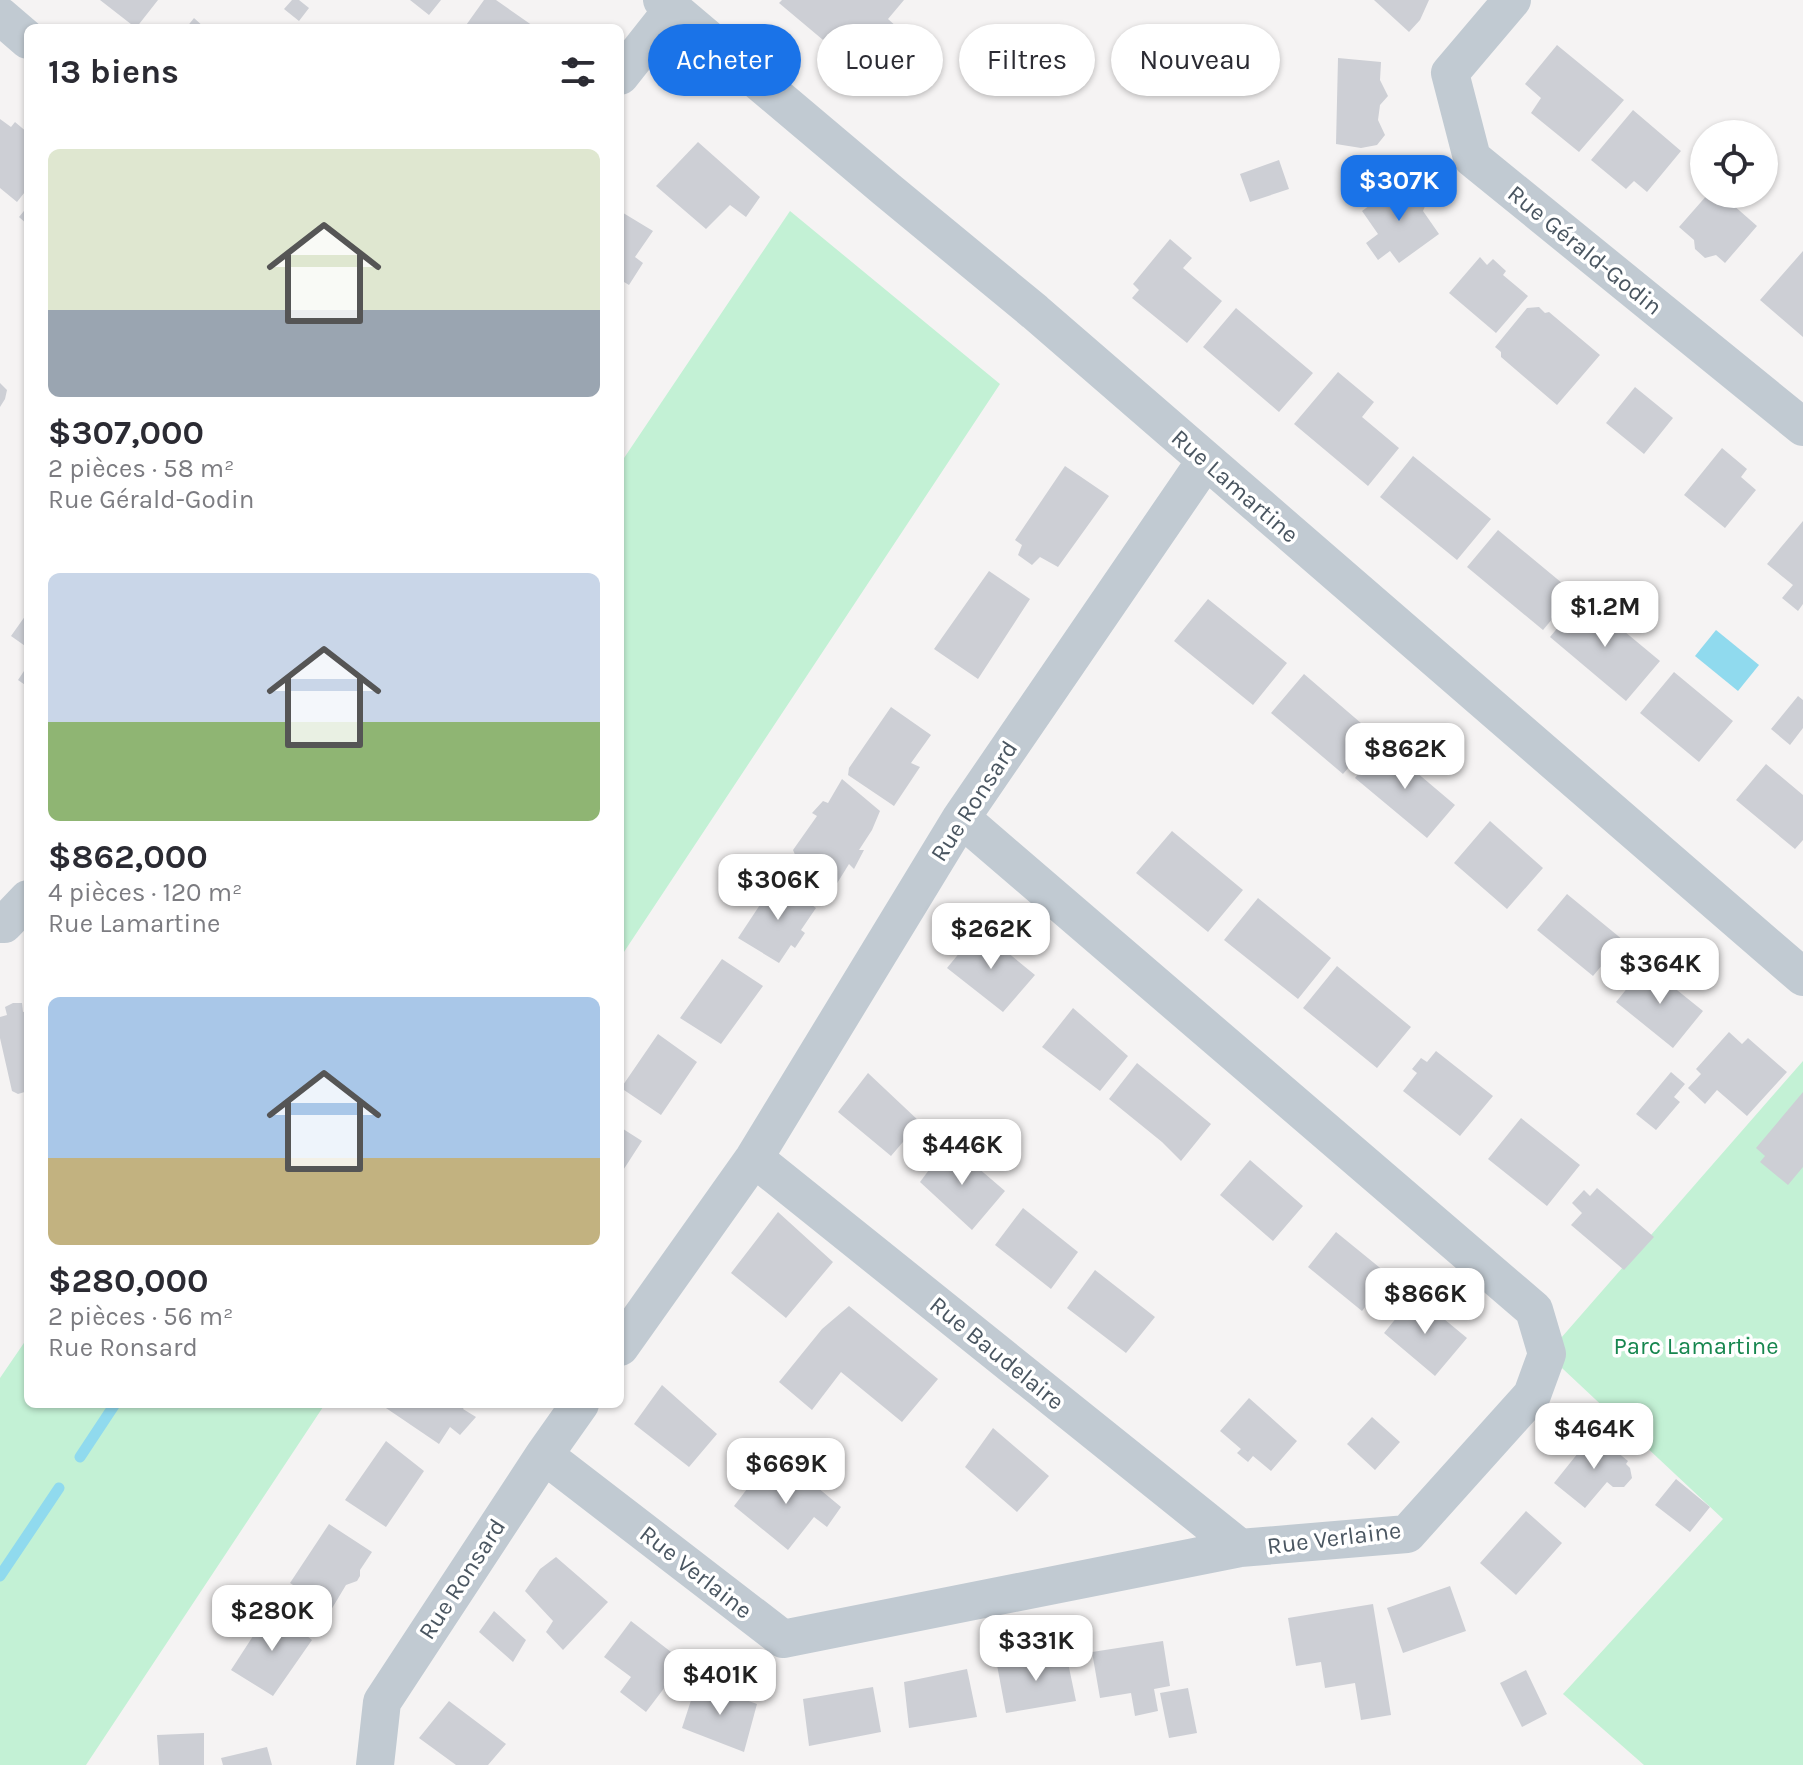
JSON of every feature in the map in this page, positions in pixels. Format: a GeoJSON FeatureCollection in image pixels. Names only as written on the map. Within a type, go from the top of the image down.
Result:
{"type":"FeatureCollection","features":[{"type":"Feature","properties":{"kind":"street","name":"Rue Gérald-Godin"},"geometry":{"type":"LineString","coordinates":[[1512,0],[1450,73],[1472,158],[1803,427]]}},
{"type":"Feature","properties":{"kind":"street"},"geometry":{"type":"LineString","coordinates":[[624,70],[667,4]]}},
{"type":"Feature","properties":{"kind":"street","name":"Rue Lamartine"},"geometry":{"type":"LineString","coordinates":[[667,4],[1035,312],[1803,977]]}},
{"type":"Feature","properties":{"kind":"street"},"geometry":{"type":"LineString","coordinates":[[0,16],[24,37]]}},
{"type":"Feature","properties":{"kind":"street","name":"Rue Ronsard"},"geometry":{"type":"LineString","coordinates":[[624,1341],[754,1158],[961,818],[1206,460]]}},
{"type":"Feature","properties":{"kind":"street","name":"Rue Verlaine"},"geometry":{"type":"LineString","coordinates":[[544,1455],[783,1639],[1240,1548],[1407,1534],[1532,1395],[1547,1354],[1534,1310],[961,818]]}},
{"type":"Feature","properties":{"kind":"street"},"geometry":{"type":"LineString","coordinates":[[0,924],[4,924],[24,903]]}},
{"type":"Feature","properties":{"kind":"street","name":"Rue Baudelaire"},"geometry":{"type":"LineString","coordinates":[[754,1158],[1240,1548]]}},
{"type":"Feature","properties":{"kind":"street","name":"Rue Ronsard"},"geometry":{"type":"LineString","coordinates":[[375,1765],[382,1702],[577,1408]]}},
{"type":"Feature","properties":{"kind":"green space"},"geometry":{"type":"Polygon","coordinates":[[[790,211],[1000,384],[624,952],[624,458],[790,211]]]}},
{"type":"Feature","properties":{"kind":"green space","name":"Parc Lamartine"},"geometry":{"type":"Polygon","coordinates":[[[1803,1061],[1803,1765],[1644,1765],[1563,1694],[1723,1519],[1547,1354],[1803,1061]]]}},
{"type":"Feature","properties":{"kind":"green space"},"geometry":{"type":"Polygon","coordinates":[[[24,1343],[24,1408],[322,1408],[86,1765],[0,1765],[0,1378],[24,1343]]]}},
{"type":"Feature","properties":{"kind":"water"},"geometry":{"type":"Polygon","coordinates":[[[1716,630],[1759,665],[1738,691],[1695,656],[1716,630]]]}},
{"type":"Feature","properties":{"kind":"building"},"geometry":{"type":"Polygon","coordinates":[[[100,0],[158,0],[139,24],[131,24],[100,0]]]}},
{"type":"Feature","properties":{"kind":"building"},"geometry":{"type":"Polygon","coordinates":[[[292,0],[299,0],[309,8],[299,21],[284,9],[292,0]]]}},
{"type":"Feature","properties":{"kind":"building"},"geometry":{"type":"Polygon","coordinates":[[[410,0],[441,0],[429,15],[410,0]]]}},
{"type":"Feature","properties":{"kind":"building"},"geometry":{"type":"Polygon","coordinates":[[[484,0],[496,0],[530,24],[467,24],[484,0]]]}},
{"type":"Feature","properties":{"kind":"building"},"geometry":{"type":"Polygon","coordinates":[[[782,0],[904,0],[888,19],[894,24],[817,24],[817,35],[779,3],[782,0]]]}},
{"type":"Feature","properties":{"kind":"building"},"geometry":{"type":"Polygon","coordinates":[[[1374,0],[1429,0],[1420,20],[1409,32],[1374,0]]]}},
{"type":"Feature","properties":{"kind":"building"},"geometry":{"type":"Polygon","coordinates":[[[1557,45],[1624,100],[1579,152],[1531,113],[1541,98],[1525,84],[1557,45]]]}},
{"type":"Feature","properties":{"kind":"building"},"geometry":{"type":"Polygon","coordinates":[[[1338,58],[1381,62],[1380,80],[1388,96],[1380,105],[1378,120],[1385,135],[1377,145],[1361,148],[1336,144],[1338,58]]]}},
{"type":"Feature","properties":{"kind":"building"},"geometry":{"type":"Polygon","coordinates":[[[1633,110],[1681,151],[1647,192],[1634,181],[1626,189],[1591,160],[1633,110]]]}},
{"type":"Feature","properties":{"kind":"building"},"geometry":{"type":"Polygon","coordinates":[[[0,119],[11,127],[15,122],[24,130],[24,193],[17,202],[0,188],[0,119]]]}},
{"type":"Feature","properties":{"kind":"building"},"geometry":{"type":"Polygon","coordinates":[[[698,142],[760,197],[746,217],[730,205],[706,229],[656,186],[698,142]]]}},
{"type":"Feature","properties":{"kind":"building"},"geometry":{"type":"Polygon","coordinates":[[[1279,160],[1289,189],[1250,202],[1240,174],[1279,160]]]}},
{"type":"Feature","properties":{"kind":"building"},"geometry":{"type":"Polygon","coordinates":[[[1407,178],[1426,204],[1423,211],[1439,234],[1399,263],[1390,251],[1378,260],[1366,243],[1378,234],[1362,211],[1407,178]]]}},
{"type":"Feature","properties":{"kind":"building"},"geometry":{"type":"Polygon","coordinates":[[[1696,208],[1737,208],[1757,226],[1725,263],[1716,255],[1705,258],[1695,249],[1694,240],[1679,227],[1696,208]]]}},
{"type":"Feature","properties":{"kind":"building"},"geometry":{"type":"Polygon","coordinates":[[[624,213],[653,231],[635,257],[643,263],[629,285],[624,282],[624,213]]]}},
{"type":"Feature","properties":{"kind":"building"},"geometry":{"type":"Polygon","coordinates":[[[1170,239],[1192,258],[1183,268],[1222,301],[1187,343],[1132,298],[1139,290],[1133,284],[1170,239]]]}},
{"type":"Feature","properties":{"kind":"building"},"geometry":{"type":"Polygon","coordinates":[[[1803,251],[1803,337],[1760,300],[1803,251]]]}},
{"type":"Feature","properties":{"kind":"building"},"geometry":{"type":"Polygon","coordinates":[[[1480,257],[1487,265],[1493,259],[1506,271],[1503,275],[1528,296],[1496,333],[1449,293],[1480,257]]]}},
{"type":"Feature","properties":{"kind":"building"},"geometry":{"type":"Polygon","coordinates":[[[1539,307],[1600,355],[1557,405],[1501,357],[1501,352],[1495,347],[1527,308],[1539,307]]]}},
{"type":"Feature","properties":{"kind":"building"},"geometry":{"type":"Polygon","coordinates":[[[1236,308],[1313,373],[1279,412],[1203,347],[1236,308]]]}},
{"type":"Feature","properties":{"kind":"building"},"geometry":{"type":"Polygon","coordinates":[[[1338,372],[1374,402],[1362,417],[1399,448],[1368,486],[1294,424],[1338,372]]]}},
{"type":"Feature","properties":{"kind":"building"},"geometry":{"type":"Polygon","coordinates":[[[0,383],[7,390],[0,407],[0,383]]]}},
{"type":"Feature","properties":{"kind":"building"},"geometry":{"type":"Polygon","coordinates":[[[1635,387],[1673,418],[1644,454],[1606,423],[1635,387]]]}},
{"type":"Feature","properties":{"kind":"building"},"geometry":{"type":"Polygon","coordinates":[[[1722,448],[1747,469],[1741,477],[1756,490],[1725,528],[1684,495],[1722,448]]]}},
{"type":"Feature","properties":{"kind":"building"},"geometry":{"type":"Polygon","coordinates":[[[1413,456],[1491,519],[1457,560],[1380,497],[1413,456]]]}},
{"type":"Feature","properties":{"kind":"building"},"geometry":{"type":"Polygon","coordinates":[[[1065,466],[1109,496],[1058,567],[1040,557],[1032,565],[1018,555],[1022,545],[1015,540],[1065,466]]]}},
{"type":"Feature","properties":{"kind":"building"},"geometry":{"type":"Polygon","coordinates":[[[1803,521],[1803,604],[1798,611],[1782,598],[1793,585],[1767,564],[1803,521]]]}},
{"type":"Feature","properties":{"kind":"building"},"geometry":{"type":"Polygon","coordinates":[[[1498,530],[1574,593],[1543,630],[1467,567],[1498,530]]]}},
{"type":"Feature","properties":{"kind":"building"},"geometry":{"type":"Polygon","coordinates":[[[989,571],[1030,599],[978,679],[934,649],[989,571]]]}},
{"type":"Feature","properties":{"kind":"building"},"geometry":{"type":"Polygon","coordinates":[[[1583,597],[1660,661],[1626,701],[1550,637],[1583,597]]]}},
{"type":"Feature","properties":{"kind":"building"},"geometry":{"type":"Polygon","coordinates":[[[1208,599],[1287,663],[1253,705],[1174,641],[1208,599]]]}},
{"type":"Feature","properties":{"kind":"building"},"geometry":{"type":"Polygon","coordinates":[[[24,618],[24,645],[11,636],[24,618]]]}},
{"type":"Feature","properties":{"kind":"building"},"geometry":{"type":"Polygon","coordinates":[[[1674,672],[1733,721],[1699,762],[1640,713],[1674,672]]]}},
{"type":"Feature","properties":{"kind":"building"},"geometry":{"type":"Polygon","coordinates":[[[1304,674],[1376,736],[1343,774],[1271,713],[1304,674]]]}},
{"type":"Feature","properties":{"kind":"building"},"geometry":{"type":"Polygon","coordinates":[[[1798,696],[1803,700],[1803,728],[1790,745],[1771,729],[1798,696]]]}},
{"type":"Feature","properties":{"kind":"building"},"geometry":{"type":"Polygon","coordinates":[[[891,707],[931,735],[911,763],[920,767],[894,806],[848,775],[849,768],[891,707]]]}},
{"type":"Feature","properties":{"kind":"building"},"geometry":{"type":"Polygon","coordinates":[[[1383,744],[1455,805],[1427,838],[1355,778],[1383,744]]]}},
{"type":"Feature","properties":{"kind":"building"},"geometry":{"type":"Polygon","coordinates":[[[1766,764],[1803,795],[1803,840],[1795,849],[1736,800],[1766,764]]]}},
{"type":"Feature","properties":{"kind":"building"},"geometry":{"type":"Polygon","coordinates":[[[842,779],[880,811],[859,850],[864,850],[854,869],[849,864],[836,885],[796,857],[793,850],[817,816],[812,813],[823,801],[828,803],[842,779]]]}},
{"type":"Feature","properties":{"kind":"building"},"geometry":{"type":"Polygon","coordinates":[[[1490,821],[1543,868],[1507,909],[1454,863],[1490,821]]]}},
{"type":"Feature","properties":{"kind":"building"},"geometry":{"type":"Polygon","coordinates":[[[1172,831],[1243,890],[1208,932],[1136,873],[1172,831]]]}},
{"type":"Feature","properties":{"kind":"building"},"geometry":{"type":"Polygon","coordinates":[[[777,879],[816,908],[801,930],[805,933],[795,948],[791,945],[779,963],[738,938],[777,879]]]}},
{"type":"Feature","properties":{"kind":"building"},"geometry":{"type":"Polygon","coordinates":[[[1567,894],[1623,940],[1593,976],[1537,930],[1567,894]]]}},
{"type":"Feature","properties":{"kind":"building"},"geometry":{"type":"Polygon","coordinates":[[[1258,898],[1331,958],[1298,999],[1224,940],[1258,898]]]}},
{"type":"Feature","properties":{"kind":"building"},"geometry":{"type":"Polygon","coordinates":[[[979,929],[1035,975],[1003,1012],[947,968],[979,929]]]}},
{"type":"Feature","properties":{"kind":"building"},"geometry":{"type":"Polygon","coordinates":[[[722,959],[763,986],[721,1044],[680,1018],[722,959]]]}},
{"type":"Feature","properties":{"kind":"building"},"geometry":{"type":"Polygon","coordinates":[[[1646,965],[1703,1011],[1673,1048],[1616,1002],[1646,965]]]}},
{"type":"Feature","properties":{"kind":"building"},"geometry":{"type":"Polygon","coordinates":[[[1337,966],[1411,1027],[1377,1068],[1303,1008],[1337,966]]]}},
{"type":"Feature","properties":{"kind":"building"},"geometry":{"type":"Polygon","coordinates":[[[22,1003],[24,1012],[24,1092],[18,1094],[12,1091],[0,1038],[0,1017],[7,1015],[5,1007],[22,1003]]]}},
{"type":"Feature","properties":{"kind":"building"},"geometry":{"type":"Polygon","coordinates":[[[1073,1008],[1128,1056],[1100,1091],[1042,1047],[1073,1008]]]}},
{"type":"Feature","properties":{"kind":"building"},"geometry":{"type":"Polygon","coordinates":[[[1729,1032],[1742,1044],[1748,1038],[1787,1072],[1747,1116],[1717,1090],[1705,1104],[1688,1088],[1701,1074],[1696,1069],[1729,1032]]]}},
{"type":"Feature","properties":{"kind":"building"},"geometry":{"type":"Polygon","coordinates":[[[658,1034],[697,1062],[661,1115],[624,1090],[624,1084],[658,1034]]]}},
{"type":"Feature","properties":{"kind":"building"},"geometry":{"type":"Polygon","coordinates":[[[1436,1051],[1493,1096],[1460,1136],[1403,1091],[1417,1073],[1412,1069],[1421,1058],[1427,1062],[1436,1051]]]}},
{"type":"Feature","properties":{"kind":"building"},"geometry":{"type":"Polygon","coordinates":[[[1137,1063],[1211,1124],[1181,1161],[1109,1099],[1137,1063]]]}},
{"type":"Feature","properties":{"kind":"building"},"geometry":{"type":"Polygon","coordinates":[[[1671,1072],[1685,1084],[1674,1097],[1680,1102],[1656,1130],[1636,1114],[1671,1072]]]}},
{"type":"Feature","properties":{"kind":"building"},"geometry":{"type":"Polygon","coordinates":[[[868,1073],[920,1122],[891,1156],[838,1112],[868,1073]]]}},
{"type":"Feature","properties":{"kind":"building"},"geometry":{"type":"Polygon","coordinates":[[[1803,1092],[1803,1167],[1788,1185],[1760,1162],[1765,1156],[1756,1148],[1803,1092]]]}},
{"type":"Feature","properties":{"kind":"building"},"geometry":{"type":"Polygon","coordinates":[[[1521,1118],[1580,1165],[1547,1206],[1488,1159],[1521,1118]]]}},
{"type":"Feature","properties":{"kind":"building"},"geometry":{"type":"Polygon","coordinates":[[[624,1130],[642,1141],[624,1169],[624,1130]]]}},
{"type":"Feature","properties":{"kind":"building"},"geometry":{"type":"Polygon","coordinates":[[[949,1143],[1005,1191],[972,1230],[920,1182],[949,1143]]]}},
{"type":"Feature","properties":{"kind":"building"},"geometry":{"type":"Polygon","coordinates":[[[1250,1160],[1303,1206],[1273,1241],[1220,1195],[1250,1160]]]}},
{"type":"Feature","properties":{"kind":"building"},"geometry":{"type":"Polygon","coordinates":[[[1597,1188],[1654,1237],[1624,1270],[1571,1225],[1582,1213],[1572,1203],[1584,1190],[1590,1196],[1597,1188]]]}},
{"type":"Feature","properties":{"kind":"building"},"geometry":{"type":"Polygon","coordinates":[[[1023,1208],[1078,1252],[1051,1289],[995,1245],[1023,1208]]]}},
{"type":"Feature","properties":{"kind":"building"},"geometry":{"type":"Polygon","coordinates":[[[778,1212],[833,1262],[786,1318],[731,1273],[778,1212]]]}},
{"type":"Feature","properties":{"kind":"building"},"geometry":{"type":"Polygon","coordinates":[[[1336,1232],[1390,1276],[1362,1311],[1308,1267],[1336,1232]]]}},
{"type":"Feature","properties":{"kind":"building"},"geometry":{"type":"Polygon","coordinates":[[[1095,1270],[1155,1317],[1126,1353],[1067,1308],[1095,1270]]]}},
{"type":"Feature","properties":{"kind":"building"},"geometry":{"type":"Polygon","coordinates":[[[1415,1295],[1467,1338],[1435,1376],[1384,1333],[1415,1295]]]}},
{"type":"Feature","properties":{"kind":"building"},"geometry":{"type":"Polygon","coordinates":[[[849,1306],[938,1379],[902,1422],[841,1372],[812,1410],[779,1382],[822,1329],[849,1306]]]}},
{"type":"Feature","properties":{"kind":"building"},"geometry":{"type":"Polygon","coordinates":[[[662,1385],[717,1434],[689,1467],[634,1424],[662,1385]]]}},
{"type":"Feature","properties":{"kind":"building"},"geometry":{"type":"Polygon","coordinates":[[[1249,1398],[1297,1441],[1271,1471],[1253,1456],[1248,1462],[1237,1453],[1241,1449],[1220,1431],[1249,1398]]]}},
{"type":"Feature","properties":{"kind":"building"},"geometry":{"type":"Polygon","coordinates":[[[386,1408],[464,1408],[476,1417],[460,1435],[450,1427],[439,1444],[386,1408]]]}},
{"type":"Feature","properties":{"kind":"building"},"geometry":{"type":"Polygon","coordinates":[[[1372,1417],[1400,1442],[1375,1470],[1347,1444],[1372,1417]]]}},
{"type":"Feature","properties":{"kind":"building"},"geometry":{"type":"Polygon","coordinates":[[[993,1428],[1049,1476],[1017,1512],[965,1467],[993,1428]]]}},
{"type":"Feature","properties":{"kind":"building"},"geometry":{"type":"Polygon","coordinates":[[[1594,1433],[1628,1461],[1626,1464],[1632,1478],[1624,1487],[1613,1487],[1607,1482],[1585,1508],[1554,1483],[1594,1433]]]}},
{"type":"Feature","properties":{"kind":"building"},"geometry":{"type":"Polygon","coordinates":[[[386,1441],[424,1471],[386,1527],[345,1500],[386,1441]]]}},
{"type":"Feature","properties":{"kind":"building"},"geometry":{"type":"Polygon","coordinates":[[[763,1468],[788,1484],[799,1472],[841,1507],[827,1527],[814,1517],[788,1550],[734,1506],[763,1468]]]}},
{"type":"Feature","properties":{"kind":"building"},"geometry":{"type":"Polygon","coordinates":[[[1676,1479],[1710,1507],[1690,1532],[1655,1505],[1676,1479]]]}},
{"type":"Feature","properties":{"kind":"building"},"geometry":{"type":"Polygon","coordinates":[[[1526,1511],[1562,1543],[1516,1595],[1480,1563],[1526,1511]]]}},
{"type":"Feature","properties":{"kind":"building"},"geometry":{"type":"Polygon","coordinates":[[[329,1524],[372,1552],[357,1581],[346,1585],[331,1610],[290,1583],[329,1524]]]}},
{"type":"Feature","properties":{"kind":"building"},"geometry":{"type":"Polygon","coordinates":[[[556,1557],[608,1602],[563,1650],[546,1632],[553,1621],[525,1591],[540,1569],[556,1557]]]}},
{"type":"Feature","properties":{"kind":"building"},"geometry":{"type":"Polygon","coordinates":[[[1450,1586],[1466,1631],[1403,1653],[1387,1608],[1450,1586]]]}},
{"type":"Feature","properties":{"kind":"building"},"geometry":{"type":"Polygon","coordinates":[[[1373,1604],[1391,1715],[1361,1720],[1355,1683],[1325,1688],[1321,1662],[1296,1666],[1288,1618],[1373,1604]]]}},
{"type":"Feature","properties":{"kind":"building"},"geometry":{"type":"Polygon","coordinates":[[[270,1610],[312,1640],[273,1696],[231,1670],[270,1610]]]}},
{"type":"Feature","properties":{"kind":"building"},"geometry":{"type":"Polygon","coordinates":[[[494,1611],[526,1640],[513,1662],[479,1632],[494,1611]]]}},
{"type":"Feature","properties":{"kind":"building"},"geometry":{"type":"Polygon","coordinates":[[[631,1621],[684,1662],[646,1712],[620,1692],[631,1677],[604,1657],[631,1621]]]}},
{"type":"Feature","properties":{"kind":"building"},"geometry":{"type":"Polygon","coordinates":[[[1163,1641],[1170,1686],[1154,1689],[1158,1711],[1135,1716],[1131,1693],[1100,1698],[1092,1652],[1163,1641]]]}},
{"type":"Feature","properties":{"kind":"building"},"geometry":{"type":"Polygon","coordinates":[[[1040,1653],[1041,1657],[1066,1653],[1076,1701],[1006,1713],[997,1665],[1031,1659],[1030,1655],[1040,1653]]]}},
{"type":"Feature","properties":{"kind":"building"},"geometry":{"type":"Polygon","coordinates":[[[967,1669],[977,1717],[909,1728],[904,1682],[967,1669]]]}},
{"type":"Feature","properties":{"kind":"building"},"geometry":{"type":"Polygon","coordinates":[[[1526,1670],[1547,1714],[1522,1727],[1500,1683],[1526,1670]]]}},
{"type":"Feature","properties":{"kind":"building"},"geometry":{"type":"Polygon","coordinates":[[[697,1682],[757,1704],[744,1752],[682,1728],[697,1682]]]}},
{"type":"Feature","properties":{"kind":"building"},"geometry":{"type":"Polygon","coordinates":[[[873,1687],[881,1732],[809,1746],[803,1699],[873,1687]]]}},
{"type":"Feature","properties":{"kind":"building"},"geometry":{"type":"Polygon","coordinates":[[[1188,1688],[1197,1733],[1169,1738],[1160,1693],[1188,1688]]]}},
{"type":"Feature","properties":{"kind":"building"},"geometry":{"type":"Polygon","coordinates":[[[449,1701],[506,1744],[488,1765],[456,1765],[419,1738],[449,1701]]]}},
{"type":"Feature","properties":{"kind":"building"},"geometry":{"type":"Polygon","coordinates":[[[204,1733],[204,1765],[159,1765],[157,1735],[204,1733]]]}},
{"type":"Feature","properties":{"kind":"building"},"geometry":{"type":"Polygon","coordinates":[[[267,1747],[272,1765],[223,1765],[221,1758],[267,1747]]]}},
{"type":"Feature","properties":{"kind":"waterway"},"geometry":{"type":"LineString","coordinates":[[80,1457],[112,1408]]}},
{"type":"Feature","properties":{"kind":"waterway"},"geometry":{"type":"LineString","coordinates":[[0,1576],[59,1488]]}}]}
